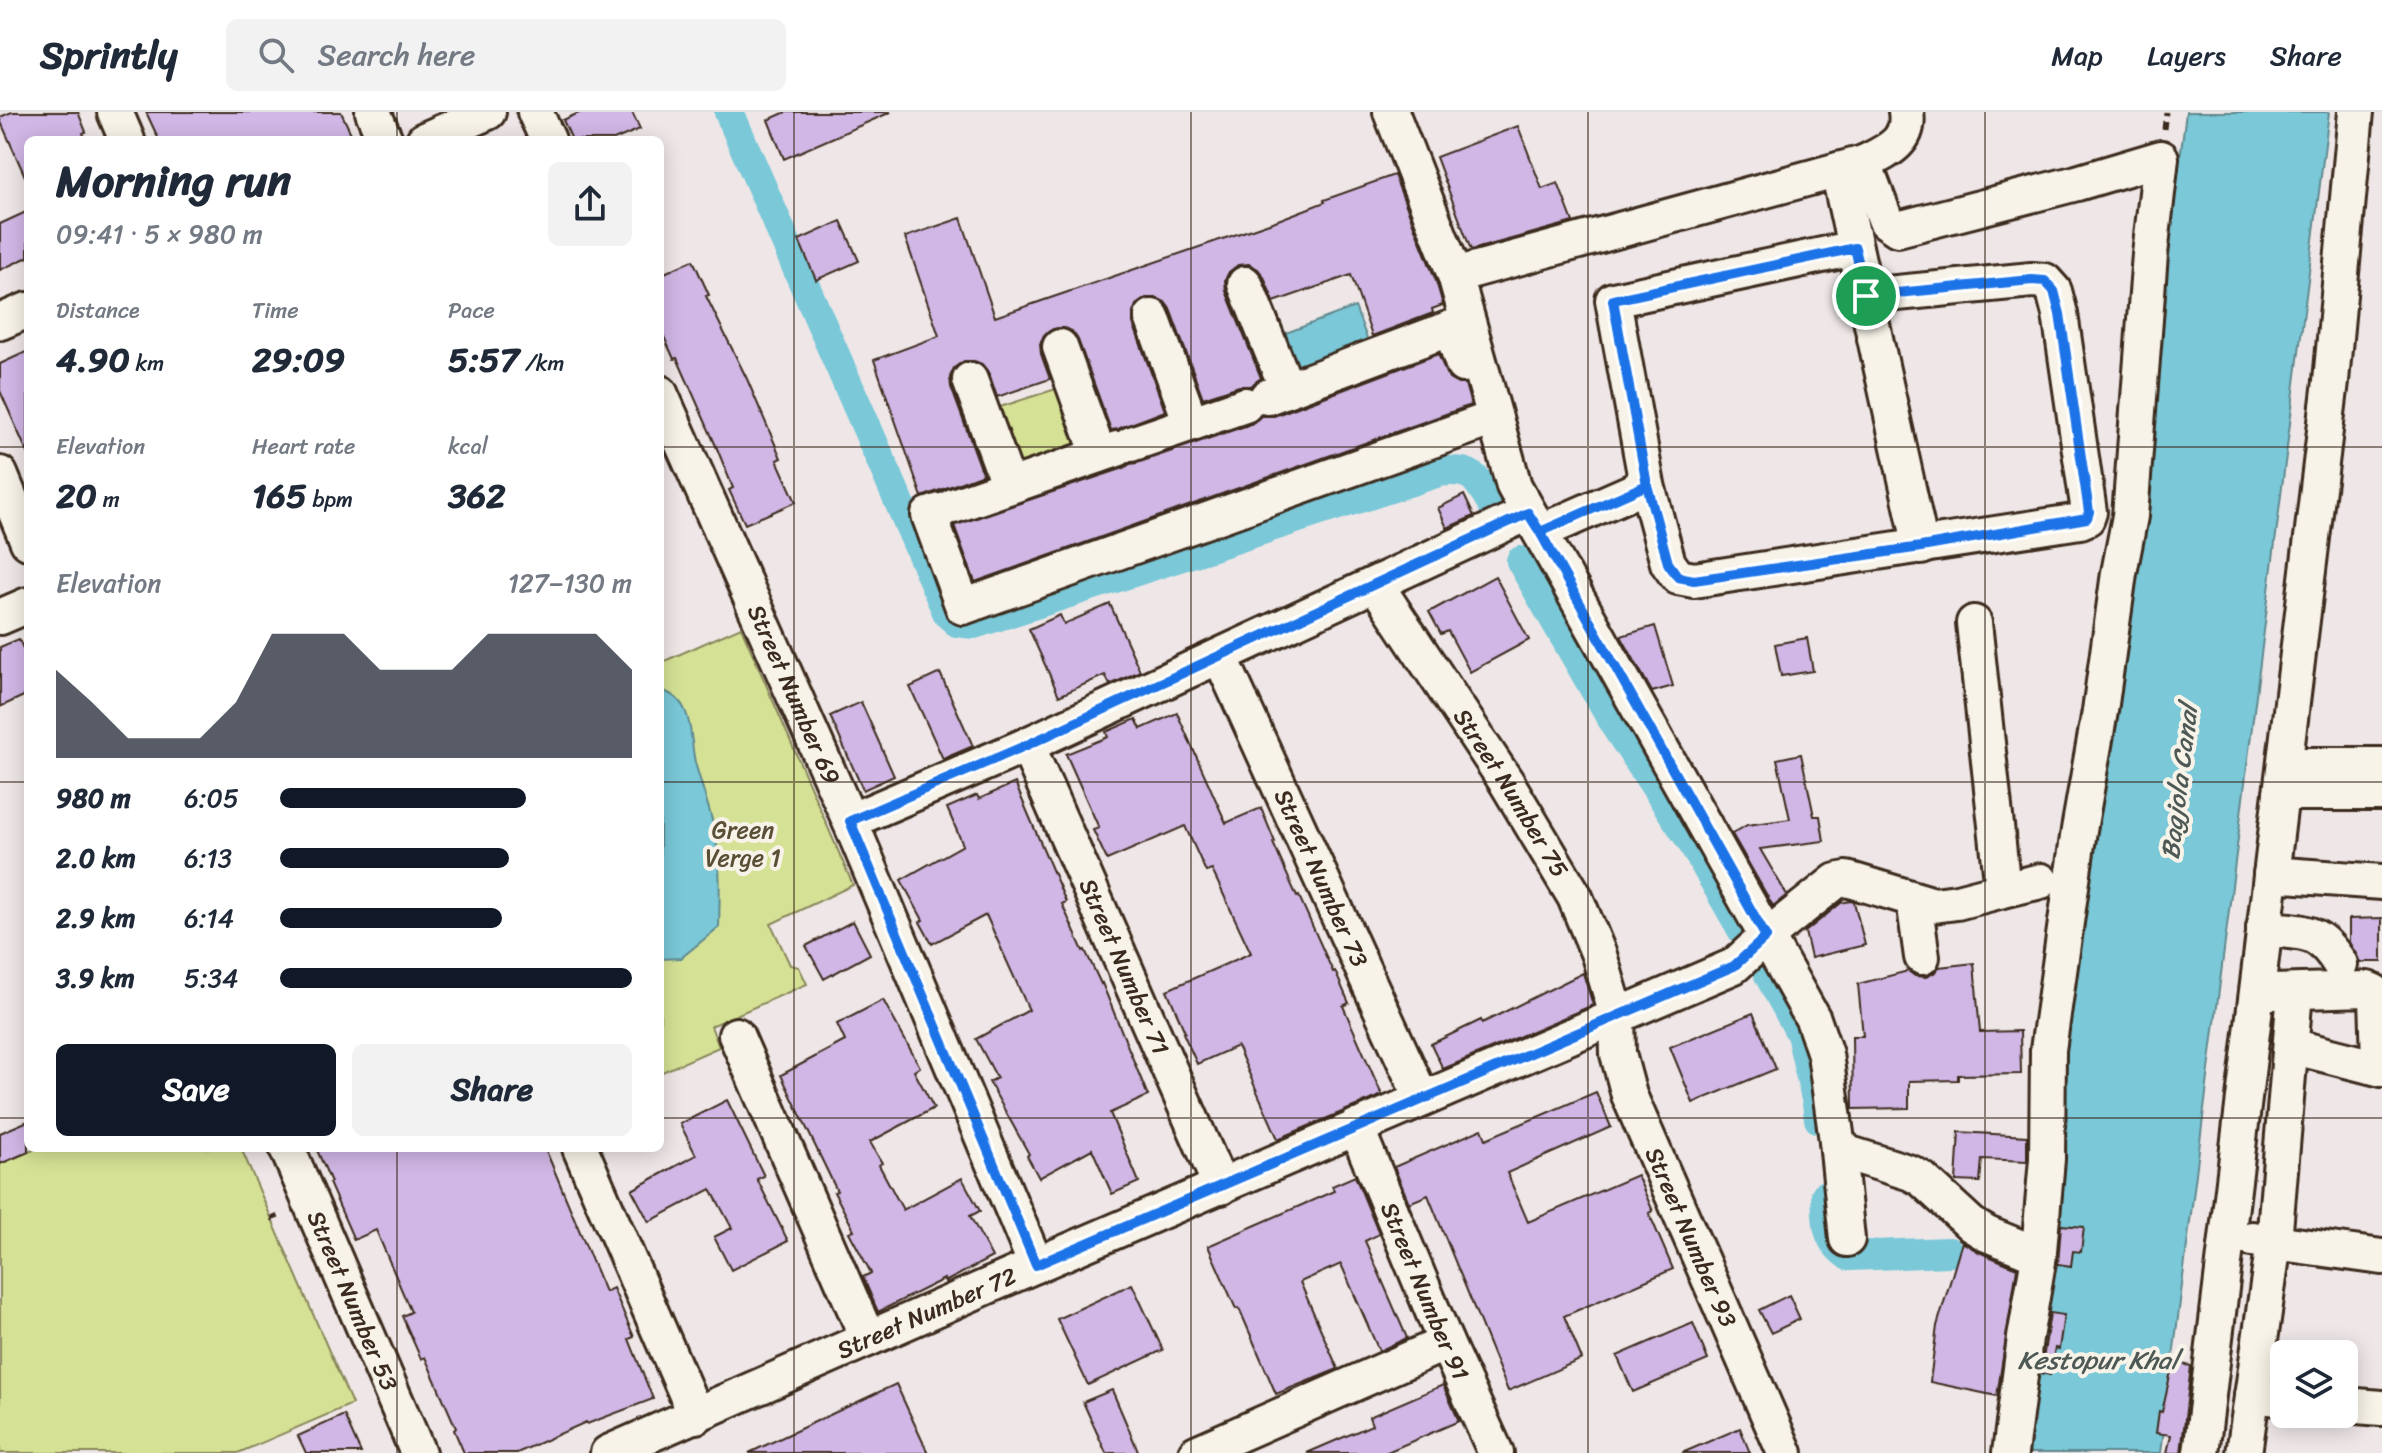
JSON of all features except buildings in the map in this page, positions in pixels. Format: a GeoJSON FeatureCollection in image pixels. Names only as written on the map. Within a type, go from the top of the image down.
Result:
{"type":"FeatureCollection","features":[{"type":"Feature","properties":{"kind":"street"},"geometry":{"type":"LineString","coordinates":[[115,112],[125,136]]}},
{"type":"Feature","properties":{"kind":"street"},"geometry":{"type":"LineString","coordinates":[[373,112],[383,136]]}},
{"type":"Feature","properties":{"kind":"street"},"geometry":{"type":"LineString","coordinates":[[433,136],[488,112]]}},
{"type":"Feature","properties":{"kind":"street"},"geometry":{"type":"LineString","coordinates":[[535,112],[546,136]]}},
{"type":"Feature","properties":{"kind":"street"},"geometry":{"type":"LineString","coordinates":[[1391,112],[1455,275],[1527,511]]}},
{"type":"Feature","properties":{"kind":"street"},"geometry":{"type":"LineString","coordinates":[[1455,275],[1851,167],[1894,147],[1904,135],[1906,112]]}},
{"type":"Feature","properties":{"kind":"street"},"geometry":{"type":"LineString","coordinates":[[2201,1453],[2331,381],[2356,112]]}},
{"type":"Feature","properties":{"kind":"street"},"geometry":{"type":"LineString","coordinates":[[1851,167],[1886,221],[1898,229],[2161,158],[2150,254],[2130,516],[2079,830],[2048,1050],[2047,1159],[2039,1255],[2010,1453]]}},
{"type":"Feature","properties":{"kind":"street"},"geometry":{"type":"LineString","coordinates":[[1851,167],[1855,248],[1921,547]]}},
{"type":"Feature","properties":{"kind":"street"},"geometry":{"type":"LineString","coordinates":[[1855,248],[1613,300],[1647,485],[1668,563],[1678,577],[1694,580],[1921,547],[2087,518],[2089,512],[2060,314],[2054,291],[2045,281],[1866,296]]}},
{"type":"Feature","properties":{"kind":"street"},"geometry":{"type":"LineString","coordinates":[[1245,284],[1266,397]]}},
{"type":"Feature","properties":{"kind":"street"},"geometry":{"type":"LineString","coordinates":[[0,322],[24,312]]}},
{"type":"Feature","properties":{"kind":"street"},"geometry":{"type":"LineString","coordinates":[[1152,317],[1191,423]]}},
{"type":"Feature","properties":{"kind":"street"},"geometry":{"type":"LineString","coordinates":[[1483,422],[963,607],[929,515],[1266,397],[1451,328],[1483,422],[1527,511],[1813,1019],[1825,1054],[1847,1239]]}},
{"type":"Feature","properties":{"kind":"street"},"geometry":{"type":"LineString","coordinates":[[1060,347],[1116,449]]}},
{"type":"Feature","properties":{"kind":"street"},"geometry":{"type":"LineString","coordinates":[[970,380],[1009,486]]}},
{"type":"Feature","properties":{"kind":"street","name":"Street Number 69"},"geometry":{"type":"LineString","coordinates":[[664,402],[850,821],[1036,1265]]}},
{"type":"Feature","properties":{"kind":"street"},"geometry":{"type":"LineString","coordinates":[[0,474],[24,532]]}},
{"type":"Feature","properties":{"kind":"street"},"geometry":{"type":"LineString","coordinates":[[850,821],[1027,745],[1376,585],[1527,511],[1647,485]]}},
{"type":"Feature","properties":{"kind":"street","name":"Street Number 75"},"geometry":{"type":"LineString","coordinates":[[1376,585],[1507,783],[1575,897],[1599,955],[1617,1015]]}},
{"type":"Feature","properties":{"kind":"street"},"geometry":{"type":"LineString","coordinates":[[0,617],[24,607]]}},
{"type":"Feature","properties":{"kind":"street"},"geometry":{"type":"LineString","coordinates":[[1974,623],[2003,890]]}},
{"type":"Feature","properties":{"kind":"street","name":"Street Number 73"},"geometry":{"type":"LineString","coordinates":[[1220,656],[1422,1099]]}},
{"type":"Feature","properties":{"kind":"street","name":"Street Number 71"},"geometry":{"type":"LineString","coordinates":[[1027,745],[1221,1187]]}},
{"type":"Feature","properties":{"kind":"street"},"geometry":{"type":"LineString","coordinates":[[2283,779],[2382,765]]}},
{"type":"Feature","properties":{"kind":"street"},"geometry":{"type":"LineString","coordinates":[[2283,779],[2382,793]]}},
{"type":"Feature","properties":{"kind":"street"},"geometry":{"type":"LineString","coordinates":[[2271,874],[2382,882]]}},
{"type":"Feature","properties":{"kind":"street","name":"Street Number 72"},"geometry":{"type":"LineString","coordinates":[[608,1453],[645,1446],[696,1416],[868,1339],[1734,966],[1836,881],[1846,879],[1914,900]]}},
{"type":"Feature","properties":{"kind":"street"},"geometry":{"type":"LineString","coordinates":[[1922,957],[1914,900],[1934,905],[1957,902],[2041,881]]}},
{"type":"Feature","properties":{"kind":"street"},"geometry":{"type":"LineString","coordinates":[[2264,928],[2316,936],[2328,945],[2340,964]]}},
{"type":"Feature","properties":{"kind":"street"},"geometry":{"type":"LineString","coordinates":[[2256,993],[2378,990],[2379,1060],[2382,1067]]}},
{"type":"Feature","properties":{"kind":"street"},"geometry":{"type":"LineString","coordinates":[[2244,1453],[2268,1397],[2274,1242],[2295,992]]}},
{"type":"Feature","properties":{"kind":"street","name":"Street Number 93"},"geometry":{"type":"LineString","coordinates":[[1617,1015],[1618,1054],[1629,1095],[1785,1453]]}},
{"type":"Feature","properties":{"kind":"street"},"geometry":{"type":"LineString","coordinates":[[736,1035],[868,1339]]}},
{"type":"Feature","properties":{"kind":"street"},"geometry":{"type":"LineString","coordinates":[[2291,1046],[2382,1067]]}},
{"type":"Feature","properties":{"kind":"street","name":"Street Number 91"},"geometry":{"type":"LineString","coordinates":[[1356,1127],[1446,1343],[1496,1453]]}},
{"type":"Feature","properties":{"kind":"street"},"geometry":{"type":"LineString","coordinates":[[1837,1141],[1847,1153],[1898,1167],[1922,1179],[1972,1225],[2039,1255]]}},
{"type":"Feature","properties":{"kind":"street","name":"Street Number 53"},"geometry":{"type":"LineString","coordinates":[[289,1152],[418,1453]]}},
{"type":"Feature","properties":{"kind":"street"},"geometry":{"type":"LineString","coordinates":[[582,1152],[696,1416]]}},
{"type":"Feature","properties":{"kind":"street"},"geometry":{"type":"LineString","coordinates":[[2227,1236],[2382,1257]]}},
{"type":"Feature","properties":{"kind":"street"},"geometry":{"type":"LineString","coordinates":[[1208,1451],[1446,1343]]}},
{"type":"Feature","properties":{"kind":"street"},"geometry":{"type":"LineString","coordinates":[[2358,1406],[2382,1408]]}},
{"type":"Feature","properties":{"kind":"green space"},"geometry":{"type":"Polygon","coordinates":[[[1062,387],[1081,443],[1010,466],[991,410],[1062,387]]]}},
{"type":"Feature","properties":{"kind":"green space","name":"Green Verge 1"},"geometry":{"type":"Polygon","coordinates":[[[741,627],[853,885],[771,924],[790,965],[799,967],[807,984],[711,1026],[719,1047],[664,1071],[664,661],[741,627]]]}},
{"type":"Feature","properties":{"kind":"green space"},"geometry":{"type":"Polygon","coordinates":[[[28,1152],[243,1152],[352,1404],[238,1453],[0,1453],[0,1164],[28,1152]]]}},
{"type":"Feature","properties":{"kind":"water","name":"Kestopur Khal"},"geometry":{"type":"Polygon","coordinates":[[[2186,112],[2329,112],[2161,1453],[2011,1453],[2186,112]]]}},
{"type":"Feature","properties":{"kind":"water"},"geometry":{"type":"Polygon","coordinates":[[[1355,307],[1368,341],[1289,372],[1275,337],[1355,307]]]}},
{"type":"Feature","properties":{"kind":"water"},"geometry":{"type":"Polygon","coordinates":[[[664,692],[679,701],[685,710],[718,853],[719,927],[681,958],[664,959],[664,692]]]}},
{"type":"Feature","properties":{"kind":"waterway"},"geometry":{"type":"LineString","coordinates":[[729,112],[948,614],[957,622],[974,624],[1439,472],[1469,474],[1480,484],[1496,510]]}},
{"type":"Feature","properties":{"kind":"waterway"},"geometry":{"type":"LineString","coordinates":[[1521,561],[1618,730],[1692,842],[1743,931]]}},
{"type":"Feature","properties":{"kind":"waterway"},"geometry":{"type":"LineString","coordinates":[[1769,975],[1801,1034],[1819,1119]]}},
{"type":"Feature","properties":{"kind":"waterway"},"geometry":{"type":"LineString","coordinates":[[1826,1195],[1831,1236],[1849,1256],[1949,1252]]}},
{"type":"Feature","properties":{"kind":"route"},"geometry":{"type":"LineString","coordinates":[[1866,296],[1855,248],[1613,300],[1647,485],[1540,532],[1528,513],[1027,745],[850,821],[1036,1265],[1734,966],[1766,937],[1540,532],[1563,522],[1647,485],[1668,563],[1678,577],[1694,580],[1921,547],[2087,518],[2089,512],[2060,314],[2054,291],[2045,281],[1866,296]]}},
{"type":"Feature","properties":{"kind":"water label","name":"Bagjola Canal"},"geometry":{"type":"Point","coordinates":[2179,782]}}]}
